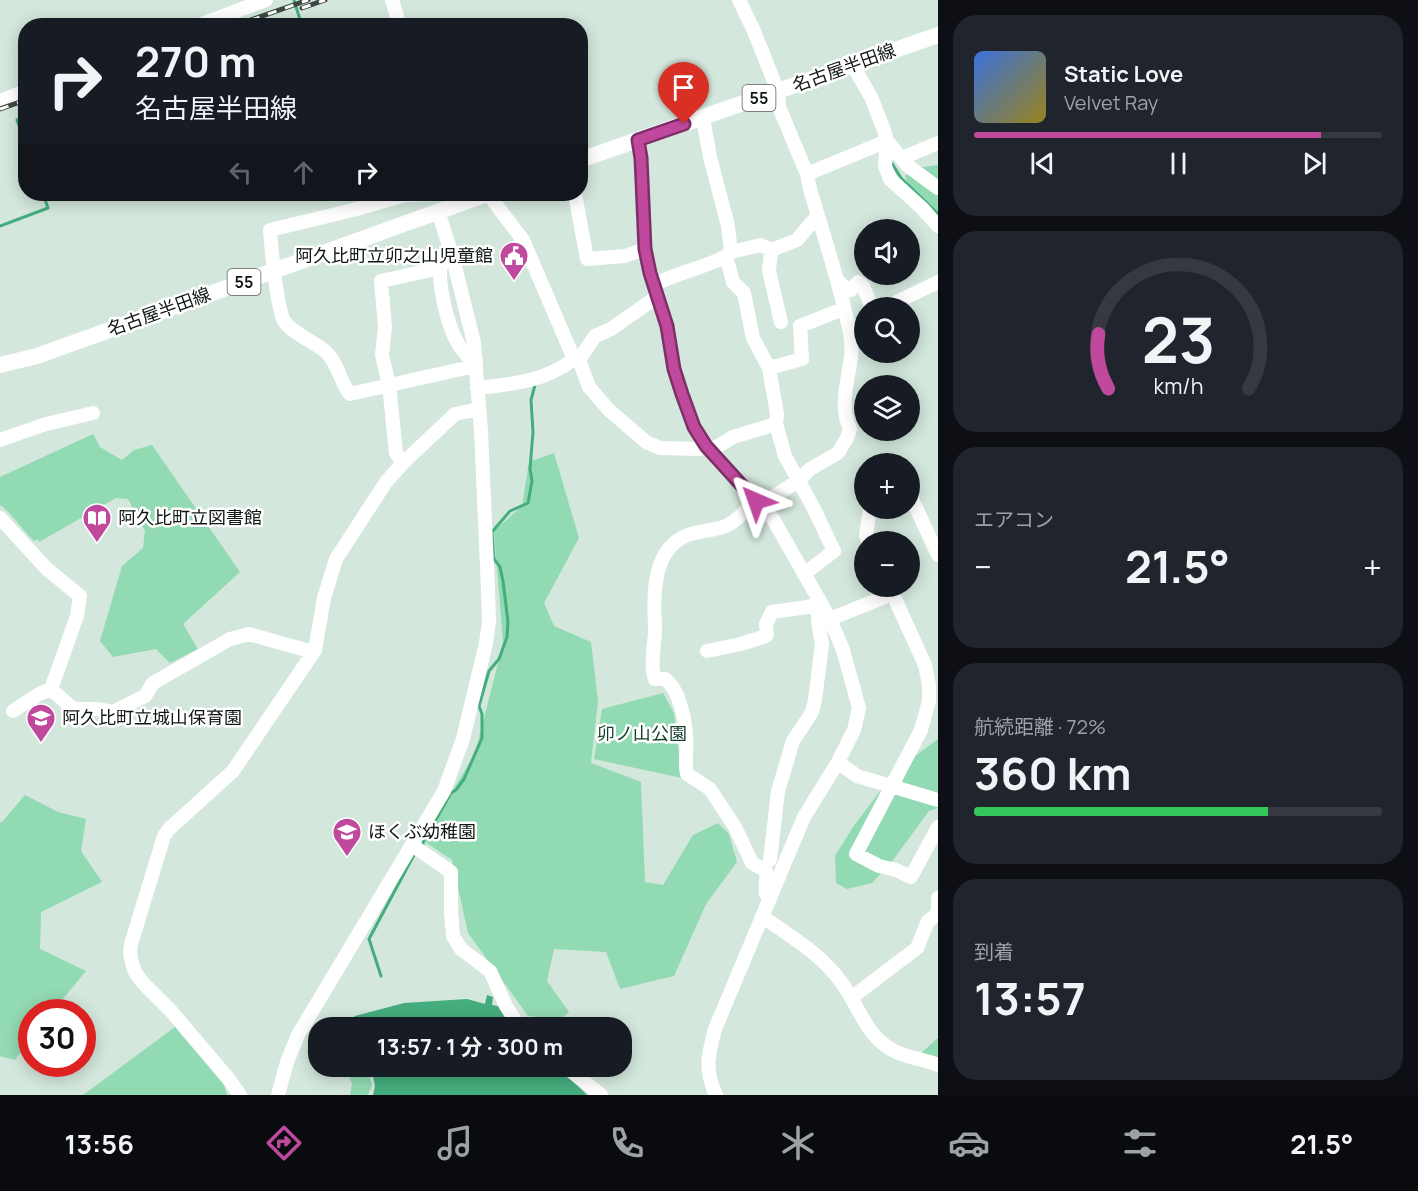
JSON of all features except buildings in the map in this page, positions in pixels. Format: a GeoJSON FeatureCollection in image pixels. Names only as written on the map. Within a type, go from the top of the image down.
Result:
{"type":"FeatureCollection","features":[{"type":"Feature","properties":{"kind":"main road","name":"名古屋半田線"},"geometry":{"type":"LineString","coordinates":[[588,157],[938,35]]}},
{"type":"Feature","properties":{"kind":"main road","name":"名古屋半田線"},"geometry":{"type":"LineString","coordinates":[[0,366],[37,356],[467,201]]}},
{"type":"Feature","properties":{"kind":"street"},"geometry":{"type":"LineString","coordinates":[[218,18],[266,0]]}},
{"type":"Feature","properties":{"kind":"street"},"geometry":{"type":"LineString","coordinates":[[392,0],[398,18]]}},
{"type":"Feature","properties":{"kind":"street"},"geometry":{"type":"LineString","coordinates":[[739,0],[778,91],[779,107],[807,174],[838,281],[852,348],[851,367],[843,399],[850,429],[838,453],[817,464],[798,481],[726,526],[686,536],[666,552],[655,588],[656,638],[653,673],[655,679],[664,678],[669,682],[679,702],[686,735],[687,774],[710,789],[735,827],[752,863],[766,871],[766,894],[771,897]]}},
{"type":"Feature","properties":{"kind":"street"},"geometry":{"type":"LineString","coordinates":[[852,64],[871,97],[886,141],[885,166],[890,179],[938,226]]}},
{"type":"Feature","properties":{"kind":"street"},"geometry":{"type":"LineString","coordinates":[[0,100],[18,94]]}},
{"type":"Feature","properties":{"kind":"street"},"geometry":{"type":"LineString","coordinates":[[703,118],[710,157],[728,226],[733,282],[744,293],[753,338],[769,368],[777,414],[776,424],[785,456],[834,551],[804,574]]}},
{"type":"Feature","properties":{"kind":"street"},"geometry":{"type":"LineString","coordinates":[[638,140],[641,158],[645,249],[667,326],[674,369],[694,427],[708,448],[773,519],[819,604],[830,619],[860,708],[854,730],[838,762],[804,817],[715,1029],[707,1057],[711,1085],[716,1095]]}},
{"type":"Feature","properties":{"kind":"street"},"geometry":{"type":"LineString","coordinates":[[807,174],[886,141]]}},
{"type":"Feature","properties":{"kind":"street"},"geometry":{"type":"LineString","coordinates":[[886,141],[908,166],[938,188]]}},
{"type":"Feature","properties":{"kind":"street"},"geometry":{"type":"LineString","coordinates":[[902,158],[938,144]]}},
{"type":"Feature","properties":{"kind":"street"},"geometry":{"type":"LineString","coordinates":[[382,201],[270,230],[273,272],[284,321],[306,340],[317,344],[328,354],[338,368],[342,385],[350,394],[476,364]]}},
{"type":"Feature","properties":{"kind":"street"},"geometry":{"type":"LineString","coordinates":[[492,201],[523,240],[590,387],[609,410],[646,442],[660,448],[708,448],[733,437],[776,424]]}},
{"type":"Feature","properties":{"kind":"street"},"geometry":{"type":"LineString","coordinates":[[576,201],[587,259],[625,256],[645,249]]}},
{"type":"Feature","properties":{"kind":"street"},"geometry":{"type":"LineString","coordinates":[[278,1095],[287,1062],[298,1035],[435,808],[454,766],[474,699],[486,643],[489,622],[488,589],[474,343],[452,255],[438,211]]}},
{"type":"Feature","properties":{"kind":"street"},"geometry":{"type":"LineString","coordinates":[[477,388],[526,382],[561,369],[576,360],[595,336],[610,329],[672,276],[716,262],[729,254],[761,245],[771,250],[797,240],[818,217]]}},
{"type":"Feature","properties":{"kind":"street"},"geometry":{"type":"LineString","coordinates":[[771,250],[769,271],[781,322]]}},
{"type":"Feature","properties":{"kind":"street"},"geometry":{"type":"LineString","coordinates":[[452,255],[447,257],[440,268],[442,297],[455,337],[468,358],[476,364]]}},
{"type":"Feature","properties":{"kind":"street"},"geometry":{"type":"LineString","coordinates":[[403,463],[396,453],[389,385],[382,355],[385,327],[381,281],[440,268]]}},
{"type":"Feature","properties":{"kind":"street"},"geometry":{"type":"LineString","coordinates":[[838,281],[851,290],[858,282],[863,286],[868,297]]}},
{"type":"Feature","properties":{"kind":"street"},"geometry":{"type":"LineString","coordinates":[[907,297],[938,282]]}},
{"type":"Feature","properties":{"kind":"street"},"geometry":{"type":"LineString","coordinates":[[769,368],[802,359],[800,326],[843,309]]}},
{"type":"Feature","properties":{"kind":"street"},"geometry":{"type":"LineString","coordinates":[[240,1095],[228,1077],[135,972],[130,953],[143,899],[169,829],[233,771],[316,647],[324,598],[336,559],[386,482],[455,414],[479,409]]}},
{"type":"Feature","properties":{"kind":"street"},"geometry":{"type":"LineString","coordinates":[[0,440],[46,424],[93,413]]}},
{"type":"Feature","properties":{"kind":"street"},"geometry":{"type":"LineString","coordinates":[[920,517],[938,555]]}},
{"type":"Feature","properties":{"kind":"street"},"geometry":{"type":"LineString","coordinates":[[0,518],[46,569],[80,596],[77,616],[51,689],[39,694],[14,711]]}},
{"type":"Feature","properties":{"kind":"street"},"geometry":{"type":"LineString","coordinates":[[830,619],[876,597]]}},
{"type":"Feature","properties":{"kind":"street"},"geometry":{"type":"LineString","coordinates":[[894,597],[921,655],[933,672],[925,720],[856,854],[879,867],[896,870],[910,877],[938,827]]}},
{"type":"Feature","properties":{"kind":"street"},"geometry":{"type":"LineString","coordinates":[[706,651],[766,636],[766,624],[772,612],[819,604]]}},
{"type":"Feature","properties":{"kind":"street"},"geometry":{"type":"LineString","coordinates":[[770,860],[778,791],[793,741],[812,712],[815,700],[822,644],[818,621],[819,604]]}},
{"type":"Feature","properties":{"kind":"street"},"geometry":{"type":"LineString","coordinates":[[51,689],[71,707],[113,712],[145,696],[153,683],[230,639],[249,634],[313,652]]}},
{"type":"Feature","properties":{"kind":"street"},"geometry":{"type":"LineString","coordinates":[[838,762],[857,776],[938,800]]}},
{"type":"Feature","properties":{"kind":"street"},"geometry":{"type":"LineString","coordinates":[[412,845],[451,872],[453,936],[461,949],[490,971],[513,1017]]}},
{"type":"Feature","properties":{"kind":"street"},"geometry":{"type":"LineString","coordinates":[[851,998],[917,948],[928,921],[938,914],[938,898]]}},
{"type":"Feature","properties":{"kind":"street"},"geometry":{"type":"LineString","coordinates":[[763,917],[808,949],[827,966],[842,982],[869,1028],[884,1044],[894,1051],[938,1065]]}},
{"type":"Feature","properties":{"kind":"street"},"geometry":{"type":"LineString","coordinates":[[579,1077],[601,1095]]}},
{"type":"Feature","properties":{"kind":"green space"},"geometry":{"type":"Polygon","coordinates":[[[938,165],[938,217],[912,192],[905,176],[916,168],[938,165]]]}},
{"type":"Feature","properties":{"kind":"green space"},"geometry":{"type":"Polygon","coordinates":[[[93,434],[100,447],[122,460],[134,450],[152,445],[240,572],[183,624],[198,649],[170,663],[156,649],[113,657],[100,641],[122,566],[143,548],[145,531],[128,499],[116,498],[39,542],[38,539],[34,541],[0,505],[0,477],[93,434]]]}},
{"type":"Feature","properties":{"kind":"green space"},"geometry":{"type":"Polygon","coordinates":[[[554,453],[579,538],[544,603],[554,626],[591,642],[598,701],[591,763],[641,782],[645,882],[663,885],[693,835],[718,823],[729,834],[737,862],[706,904],[674,976],[620,989],[606,952],[554,949],[547,981],[569,1012],[563,1017],[528,1016],[468,933],[452,860],[422,840],[475,754],[503,643],[494,531],[522,506],[529,462],[554,453]]]}},
{"type":"Feature","properties":{"kind":"green space","name":"卯ノ山公園"},"geometry":{"type":"Polygon","coordinates":[[[663,693],[674,713],[682,778],[594,759],[602,709],[663,693]]]}},
{"type":"Feature","properties":{"kind":"green space"},"geometry":{"type":"Polygon","coordinates":[[[938,739],[938,808],[929,811],[893,860],[872,883],[847,889],[836,883],[835,856],[853,827],[896,770],[938,739]]]}},
{"type":"Feature","properties":{"kind":"green space"},"geometry":{"type":"Polygon","coordinates":[[[25,795],[58,812],[86,819],[81,851],[102,882],[41,912],[40,949],[86,971],[63,999],[18,999],[18,1056],[15,1060],[0,1056],[0,822],[25,795]]]}},
{"type":"Feature","properties":{"kind":"green space"},"geometry":{"type":"Polygon","coordinates":[[[175,1027],[224,1085],[227,1095],[83,1095],[175,1027]]]}},
{"type":"Feature","properties":{"kind":"green space"},"geometry":{"type":"Polygon","coordinates":[[[938,1038],[938,1060],[921,1053],[938,1038]]]}},
{"type":"Feature","properties":{"kind":"green space"},"geometry":{"type":"Polygon","coordinates":[[[350,1077],[370,1077],[372,1085],[368,1095],[350,1095],[352,1084],[350,1077]]]}},
{"type":"Feature","properties":{"kind":"shaded area"},"geometry":{"type":"Polygon","coordinates":[[[487,995],[493,997],[492,1005],[498,1006],[505,1017],[354,1017],[404,1003],[467,999],[485,1004],[487,995]]]}},
{"type":"Feature","properties":{"kind":"shaded area"},"geometry":{"type":"Polygon","coordinates":[[[373,1077],[567,1077],[587,1095],[373,1095],[375,1086],[373,1077]]]}},
{"type":"Feature","properties":{"kind":"waterway"},"geometry":{"type":"LineString","coordinates":[[294,0],[300,18]]}},
{"type":"Feature","properties":{"kind":"waterway"},"geometry":{"type":"LineString","coordinates":[[18,120],[18,123]]}},
{"type":"Feature","properties":{"kind":"waterway"},"geometry":{"type":"LineString","coordinates":[[891,162],[901,178],[938,214]]}},
{"type":"Feature","properties":{"kind":"waterway"},"geometry":{"type":"LineString","coordinates":[[0,226],[48,208],[46,201]]}},
{"type":"Feature","properties":{"kind":"waterway"},"geometry":{"type":"LineString","coordinates":[[423,847],[423,842],[451,793],[464,779],[482,738],[482,714],[479,706],[489,671],[499,659],[507,637],[508,622],[503,581],[500,567],[494,559],[492,532],[510,511],[528,503],[532,481],[530,469],[533,432],[531,400],[535,385]]}},
{"type":"Feature","properties":{"kind":"waterway"},"geometry":{"type":"LineString","coordinates":[[381,976],[369,939],[415,853]]}},
{"type":"Feature","properties":{"kind":"railway"},"geometry":{"type":"LineString","coordinates":[[257,18],[308,0]]}},
{"type":"Feature","properties":{"kind":"railway"},"geometry":{"type":"LineString","coordinates":[[302,8],[325,0]]}},
{"type":"Feature","properties":{"kind":"railway"},"geometry":{"type":"LineString","coordinates":[[0,109],[18,103]]}},
{"type":"Feature","properties":{"kind":"place","name":"阿久比町立卯之山児童館"},"geometry":{"type":"Point","coordinates":[514,282]}},
{"type":"Feature","properties":{"kind":"place","name":"阿久比町立図書館"},"geometry":{"type":"Point","coordinates":[97,544]}},
{"type":"Feature","properties":{"kind":"place","name":"阿久比町立城山保育園"},"geometry":{"type":"Point","coordinates":[41,744]}},
{"type":"Feature","properties":{"kind":"place","name":"ほくぶ幼稚園"},"geometry":{"type":"Point","coordinates":[347,858]}},
{"type":"Feature","properties":{"kind":"route"},"geometry":{"type":"LineString","coordinates":[[684,124],[638,140],[641,158],[645,249],[667,326],[674,369],[694,427],[710,451],[756,501]]}}]}
